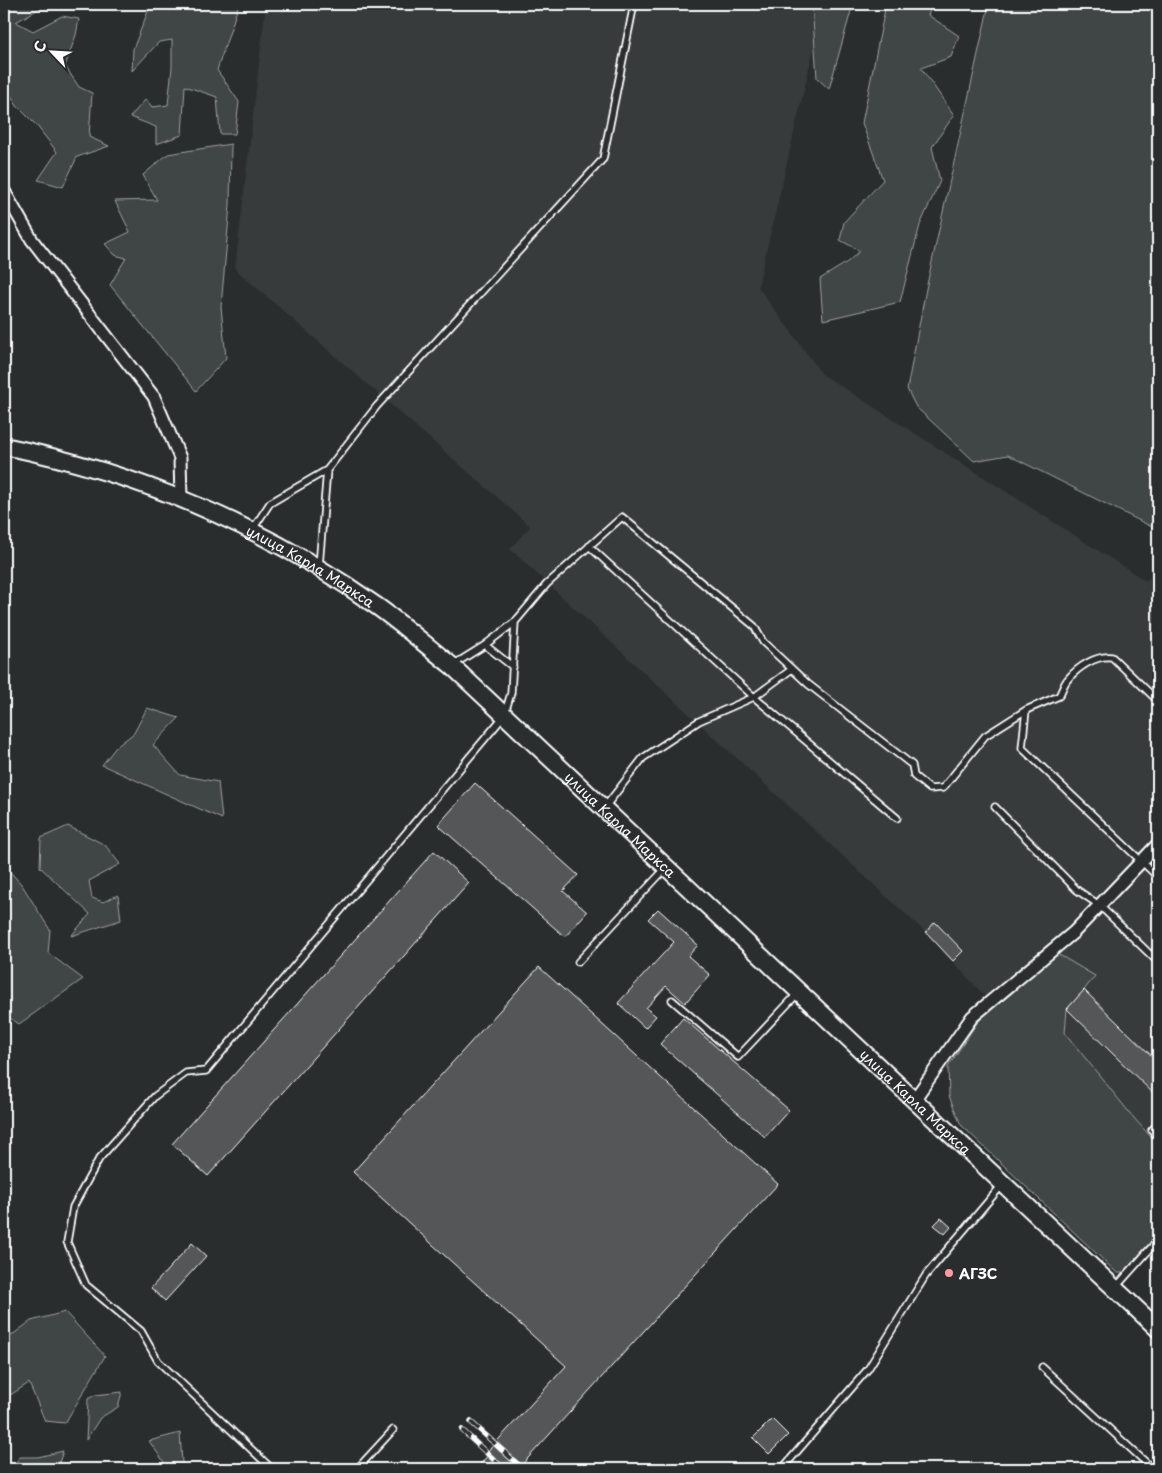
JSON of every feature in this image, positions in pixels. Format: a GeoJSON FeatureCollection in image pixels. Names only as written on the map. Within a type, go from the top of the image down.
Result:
{"type":"FeatureCollection","features":[{"type":"Feature","properties":{"kind":"main road","name":"улица Карла Маркса"},"geometry":{"type":"LineString","coordinates":[[4,446],[104,470],[181,499],[252,531],[319,568],[378,607],[452,666],[1158,1329]]}},
{"type":"Feature","properties":{"kind":"street"},"geometry":{"type":"LineString","coordinates":[[4,190],[32,240],[154,397],[180,458],[181,499]]}},
{"type":"Feature","properties":{"kind":"street"},"geometry":{"type":"LineString","coordinates":[[914,1100],[972,1017],[1074,932],[1158,844]]}},
{"type":"Feature","properties":{"kind":"lane"},"geometry":{"type":"LineString","coordinates":[[252,531],[270,503],[327,470],[377,406],[603,158],[634,4]]}},
{"type":"Feature","properties":{"kind":"lane"},"geometry":{"type":"LineString","coordinates":[[319,568],[327,470]]}},
{"type":"Feature","properties":{"kind":"lane"},"geometry":{"type":"LineString","coordinates":[[452,666],[515,622],[547,584],[622,517],[754,626],[763,642],[808,684],[912,765],[914,776],[930,788],[943,788],[986,736],[1026,710],[1059,696],[1066,680],[1085,664],[1106,656],[1112,657],[1158,701]]}},
{"type":"Feature","properties":{"kind":"lane"},"geometry":{"type":"LineString","coordinates":[[589,546],[754,697],[897,818]]}},
{"type":"Feature","properties":{"kind":"lane"},"geometry":{"type":"LineString","coordinates":[[272,1469],[158,1361],[141,1331],[86,1285],[67,1242],[73,1207],[100,1158],[155,1096],[186,1073],[206,1071],[504,716],[511,694],[515,622]]}},
{"type":"Feature","properties":{"kind":"lane"},"geometry":{"type":"LineString","coordinates":[[485,644],[513,667]]}},
{"type":"Feature","properties":{"kind":"lane"},"geometry":{"type":"LineString","coordinates":[[604,809],[643,758],[699,721],[754,697],[792,669]]}},
{"type":"Feature","properties":{"kind":"lane"},"geometry":{"type":"LineString","coordinates":[[1026,710],[1022,748],[1158,877]]}},
{"type":"Feature","properties":{"kind":"lane"},"geometry":{"type":"LineString","coordinates":[[996,808],[1077,890],[1100,905],[1158,962]]}},
{"type":"Feature","properties":{"kind":"lane"},"geometry":{"type":"LineString","coordinates":[[578,962],[667,868]]}},
{"type":"Feature","properties":{"kind":"lane"},"geometry":{"type":"LineString","coordinates":[[672,1000],[738,1057],[799,992]]}},
{"type":"Feature","properties":{"kind":"lane"},"geometry":{"type":"LineString","coordinates":[[1158,1124],[1152,1130],[1158,1137]]}},
{"type":"Feature","properties":{"kind":"lane"},"geometry":{"type":"LineString","coordinates":[[782,1469],[868,1369],[926,1275],[1003,1184]]}},
{"type":"Feature","properties":{"kind":"lane"},"geometry":{"type":"LineString","coordinates":[[1115,1288],[1158,1240]]}},
{"type":"Feature","properties":{"kind":"lane"},"geometry":{"type":"LineString","coordinates":[[1042,1367],[1153,1469]]}},
{"type":"Feature","properties":{"kind":"lane"},"geometry":{"type":"LineString","coordinates":[[357,1469],[393,1430]]}},
{"type":"Feature","properties":{"kind":"shaded area"},"geometry":{"type":"Polygon","coordinates":[[[4,4],[47,4],[16,22],[33,31],[62,16],[79,19],[76,35],[65,66],[79,87],[92,93],[89,137],[109,146],[77,157],[63,187],[38,180],[57,152],[37,126],[17,106],[4,83],[4,4]]]}},
{"type":"Feature","properties":{"kind":"shaded area"},"geometry":{"type":"Polygon","coordinates":[[[151,4],[239,4],[217,70],[239,102],[235,134],[220,134],[217,97],[185,86],[182,135],[156,144],[156,127],[130,117],[146,99],[152,107],[168,105],[172,67],[172,40],[159,42],[132,71],[133,49],[151,4]]]}},
{"type":"Feature","properties":{"kind":"shaded area"},"geometry":{"type":"Polygon","coordinates":[[[266,4],[824,4],[758,287],[822,374],[1146,581],[1158,569],[1158,1145],[1065,1033],[1067,1009],[1084,990],[1004,996],[994,1006],[925,932],[510,549],[530,526],[235,269],[266,4]]]}},
{"type":"Feature","properties":{"kind":"shaded area"},"geometry":{"type":"Polygon","coordinates":[[[812,4],[853,4],[829,89],[817,78],[812,4]]]}},
{"type":"Feature","properties":{"kind":"shaded area"},"geometry":{"type":"Polygon","coordinates":[[[886,4],[933,4],[928,15],[959,36],[951,57],[921,68],[954,115],[932,147],[940,181],[920,225],[900,302],[823,320],[820,279],[846,263],[860,251],[840,240],[844,222],[883,180],[862,123],[886,4]]]}},
{"type":"Feature","properties":{"kind":"shaded area"},"geometry":{"type":"Polygon","coordinates":[[[989,4],[1158,4],[1158,530],[1008,455],[974,461],[916,407],[907,389],[926,289],[989,4]]]}},
{"type":"Feature","properties":{"kind":"shaded area"},"geometry":{"type":"Polygon","coordinates":[[[231,144],[230,205],[221,307],[226,358],[196,391],[110,285],[126,258],[115,255],[105,244],[130,232],[115,201],[157,200],[143,175],[168,154],[231,144]]]}},
{"type":"Feature","properties":{"kind":"shaded area"},"geometry":{"type":"Polygon","coordinates":[[[147,708],[179,718],[153,745],[180,775],[218,782],[222,819],[102,765],[116,747],[134,733],[147,708]]]}},
{"type":"Feature","properties":{"kind":"shaded area"},"geometry":{"type":"Polygon","coordinates":[[[68,826],[105,845],[120,864],[89,881],[92,898],[103,902],[118,895],[121,920],[71,936],[90,914],[40,867],[41,838],[68,826]]]}},
{"type":"Feature","properties":{"kind":"shaded area"},"geometry":{"type":"Polygon","coordinates":[[[4,865],[22,885],[50,930],[48,953],[83,979],[19,1024],[4,1014],[4,865]]]}},
{"type":"Feature","properties":{"kind":"shaded area"},"geometry":{"type":"Polygon","coordinates":[[[1056,953],[1095,976],[1067,1009],[1065,1033],[1158,1145],[1158,1233],[1123,1273],[1117,1273],[961,1125],[949,1096],[948,1067],[977,1023],[1004,996],[1056,953]]]}},
{"type":"Feature","properties":{"kind":"shaded area"},"geometry":{"type":"Polygon","coordinates":[[[65,1312],[105,1356],[65,1423],[45,1421],[29,1383],[4,1399],[4,1341],[31,1321],[65,1312]]]}},
{"type":"Feature","properties":{"kind":"shaded area"},"geometry":{"type":"Polygon","coordinates":[[[122,1392],[118,1407],[100,1418],[86,1440],[88,1399],[95,1395],[122,1392]]]}},
{"type":"Feature","properties":{"kind":"shaded area"},"geometry":{"type":"Polygon","coordinates":[[[180,1433],[182,1463],[185,1469],[169,1469],[149,1441],[180,1433]]]}},
{"type":"Feature","properties":{"kind":"shaded area"},"geometry":{"type":"Polygon","coordinates":[[[63,1451],[57,1469],[11,1469],[20,1457],[38,1457],[63,1451]]]}},
{"type":"Feature","properties":{"kind":"building"},"geometry":{"type":"Polygon","coordinates":[[[475,783],[578,875],[563,891],[587,912],[565,937],[438,825],[475,783]]]}},
{"type":"Feature","properties":{"kind":"building"},"geometry":{"type":"Polygon","coordinates":[[[434,851],[469,883],[208,1176],[172,1144],[434,851]]]}},
{"type":"Feature","properties":{"kind":"building"},"geometry":{"type":"Polygon","coordinates":[[[658,909],[698,945],[688,956],[710,975],[685,1003],[666,986],[646,1008],[656,1016],[645,1028],[618,1003],[674,942],[648,919],[658,909]]]}},
{"type":"Feature","properties":{"kind":"building"},"geometry":{"type":"Polygon","coordinates":[[[935,922],[963,951],[953,961],[926,932],[935,922]]]}},
{"type":"Feature","properties":{"kind":"building"},"geometry":{"type":"Polygon","coordinates":[[[539,967],[778,1184],[518,1469],[476,1469],[490,1453],[488,1451],[566,1366],[353,1172],[539,967]]]}},
{"type":"Feature","properties":{"kind":"building"},"geometry":{"type":"Polygon","coordinates":[[[1084,990],[1158,1062],[1158,1098],[1067,1009],[1084,990]]]}},
{"type":"Feature","properties":{"kind":"building"},"geometry":{"type":"Polygon","coordinates":[[[683,1018],[789,1110],[765,1137],[660,1044],[683,1018]]]}},
{"type":"Feature","properties":{"kind":"building"},"geometry":{"type":"Polygon","coordinates":[[[941,1218],[951,1227],[945,1234],[934,1225],[941,1218]]]}},
{"type":"Feature","properties":{"kind":"building"},"geometry":{"type":"Polygon","coordinates":[[[192,1243],[206,1256],[165,1301],[151,1288],[192,1243]]]}},
{"type":"Feature","properties":{"kind":"building"},"geometry":{"type":"Polygon","coordinates":[[[772,1419],[788,1435],[769,1454],[753,1438],[772,1419]]]}},
{"type":"Feature","properties":{"kind":"railway"},"geometry":{"type":"LineString","coordinates":[[471,1422],[523,1469]]}},
{"type":"Feature","properties":{"kind":"railway"},"geometry":{"type":"LineString","coordinates":[[462,1430],[504,1469]]}},
{"type":"Feature","properties":{"kind":"place","name":"АГЗС"},"geometry":{"type":"Point","coordinates":[949,1273]}}]}
